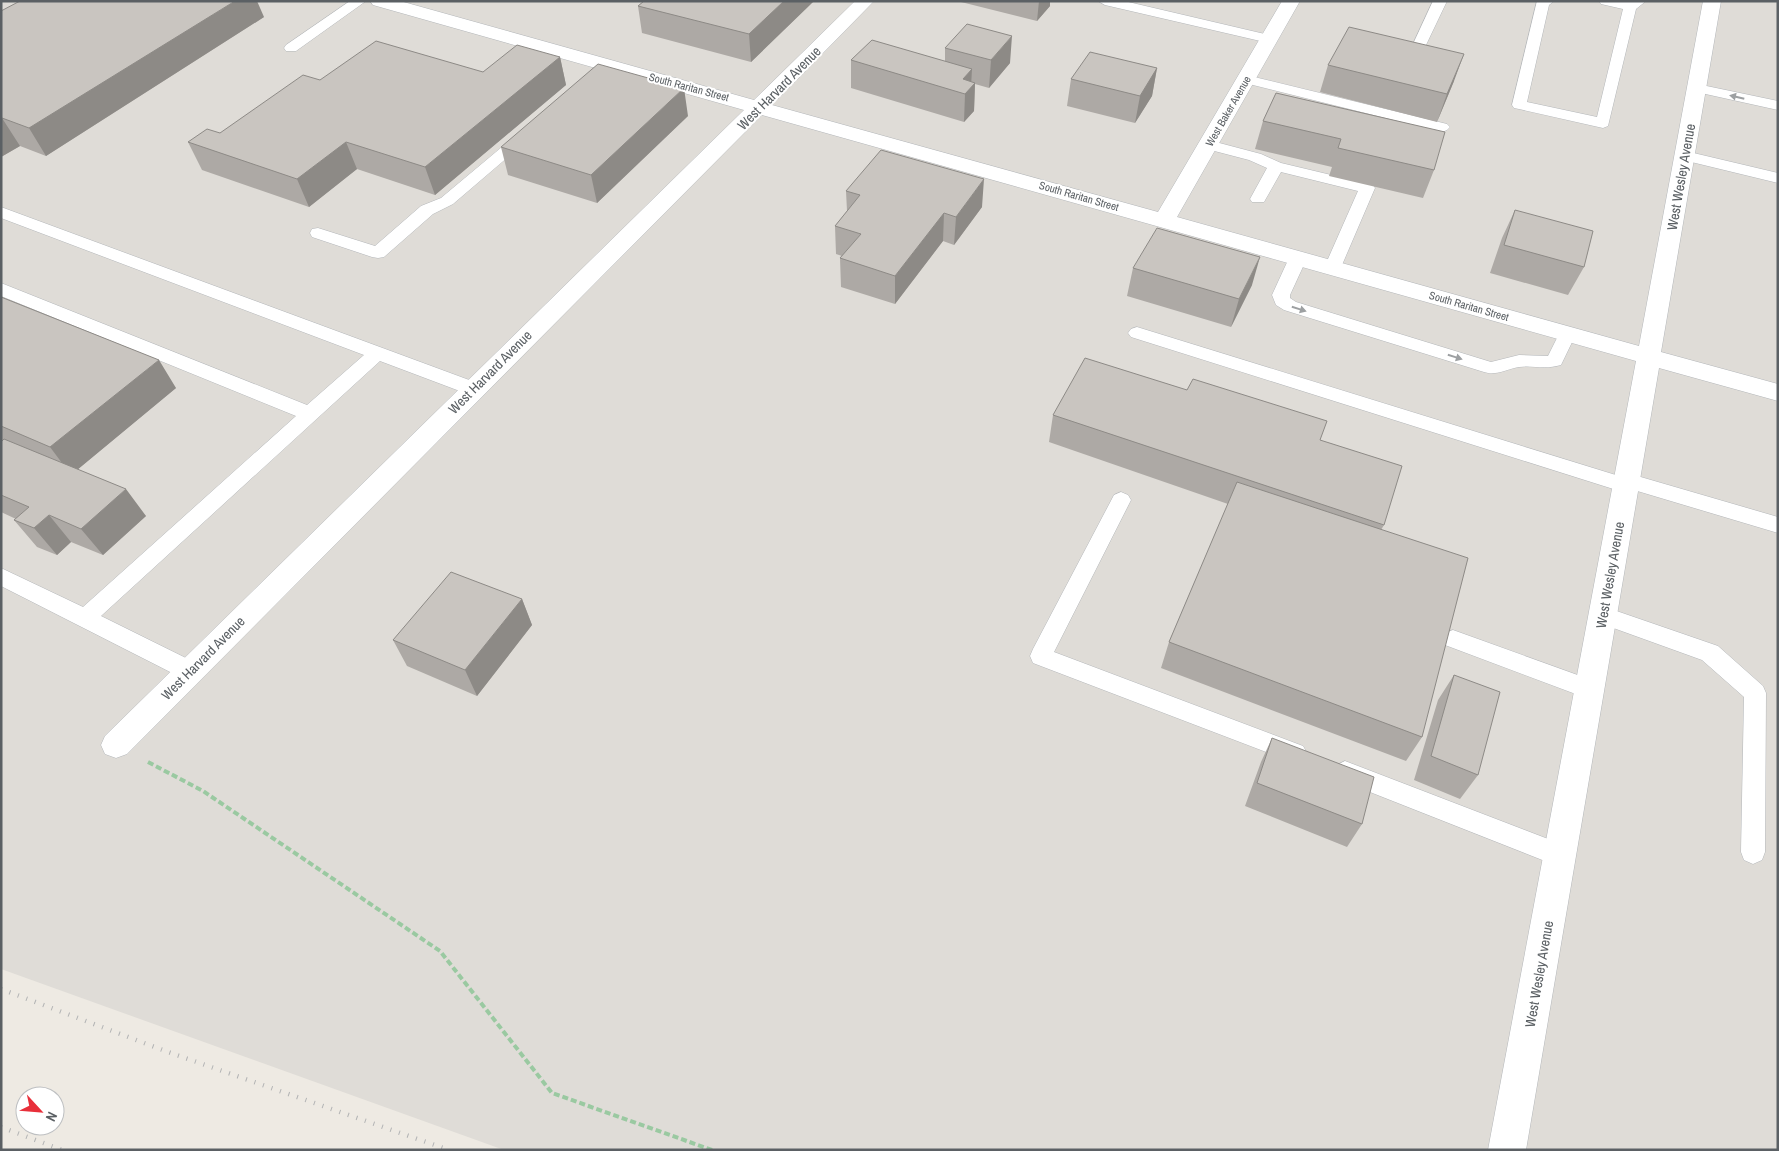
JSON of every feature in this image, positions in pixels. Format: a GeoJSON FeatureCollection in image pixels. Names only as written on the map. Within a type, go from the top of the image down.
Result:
{"type":"FeatureCollection","features":[{"type":"Feature","properties":{"kind":"street","name":"South Raritan Street"},"geometry":{"type":"LineString","coordinates":[[379,1],[1778,393]]}},
{"type":"Feature","properties":{"kind":"street","name":"West Harvard Avenue"},"geometry":{"type":"LineString","coordinates":[[116,745],[866,1]]}},
{"type":"Feature","properties":{"kind":"street","name":"West Baker Avenue"},"geometry":{"type":"LineString","coordinates":[[1164,221],[1291,1]]}},
{"type":"Feature","properties":{"kind":"street","name":"West Wesley Avenue"},"geometry":{"type":"LineString","coordinates":[[1507,1150],[1697,88],[1709,2]]}},
{"type":"Feature","properties":{"kind":"lane"},"geometry":{"type":"LineString","coordinates":[[291,48],[359,1]]}},
{"type":"Feature","properties":{"kind":"lane"},"geometry":{"type":"LineString","coordinates":[[1106,1],[1269,39]]}},
{"type":"Feature","properties":{"kind":"lane"},"geometry":{"type":"LineString","coordinates":[[1421,42],[1440,1]]}},
{"type":"Feature","properties":{"kind":"lane"},"geometry":{"type":"LineString","coordinates":[[1541,2],[1519,105],[1603,124],[1635,4],[1606,1]]}},
{"type":"Feature","properties":{"kind":"lane"},"geometry":{"type":"LineString","coordinates":[[594,77],[609,65]]}},
{"type":"Feature","properties":{"kind":"lane"},"geometry":{"type":"LineString","coordinates":[[1246,79],[1442,127]]}},
{"type":"Feature","properties":{"kind":"lane"},"geometry":{"type":"LineString","coordinates":[[1697,88],[1778,106]]}},
{"type":"Feature","properties":{"kind":"lane"},"geometry":{"type":"LineString","coordinates":[[318,233],[378,253],[427,210],[447,201],[535,127]]}},
{"type":"Feature","properties":{"kind":"lane"},"geometry":{"type":"LineString","coordinates":[[1208,145],[1255,156],[1276,166],[1367,188],[1333,268]]}},
{"type":"Feature","properties":{"kind":"lane"},"geometry":{"type":"LineString","coordinates":[[1685,156],[1778,178]]}},
{"type":"Feature","properties":{"kind":"lane"},"geometry":{"type":"LineString","coordinates":[[1258,199],[1276,166]]}},
{"type":"Feature","properties":{"kind":"lane"},"geometry":{"type":"LineString","coordinates":[[1,212],[473,389]]}},
{"type":"Feature","properties":{"kind":"lane"},"geometry":{"type":"LineString","coordinates":[[1298,258],[1281,295],[1282,301],[1290,306],[1491,368],[1504,367],[1514,362],[1547,364],[1555,361],[1567,334]]}},
{"type":"Feature","properties":{"kind":"lane"},"geometry":{"type":"LineString","coordinates":[[1,289],[310,414]]}},
{"type":"Feature","properties":{"kind":"lane"},"geometry":{"type":"LineString","coordinates":[[1137,333],[1626,483],[1778,525]]}},
{"type":"Feature","properties":{"kind":"lane"},"geometry":{"type":"LineString","coordinates":[[85,618],[377,353]]}},
{"type":"Feature","properties":{"kind":"lane"},"geometry":{"type":"LineString","coordinates":[[1121,500],[1041,656],[1560,855]]}},
{"type":"Feature","properties":{"kind":"lane"},"geometry":{"type":"LineString","coordinates":[[1,576],[190,671]]}},
{"type":"Feature","properties":{"kind":"lane"},"geometry":{"type":"LineString","coordinates":[[1602,615],[1710,653],[1755,693],[1753,852]]}},
{"type":"Feature","properties":{"kind":"lane"},"geometry":{"type":"LineString","coordinates":[[1454,639],[1589,688]]}},
{"type":"Feature","properties":{"kind":"path"},"geometry":{"type":"LineString","coordinates":[[116,745],[203,791],[440,950],[552,1093],[712,1150]]}},
{"type":"Feature","properties":{"kind":"shaded area"},"geometry":{"type":"Polygon","coordinates":[[[1,1],[1778,1],[1778,1150],[504,1150],[1,969],[1,1]]]}},
{"type":"Feature","properties":{"kind":"building"},"geometry":{"type":"Polygon","coordinates":[[[20,1],[235,1],[29,128],[1,119],[1,11],[20,1]]]}},
{"type":"Feature","properties":{"kind":"building"},"geometry":{"type":"Polygon","coordinates":[[[644,1],[784,1],[749,34],[638,6],[644,1]]]}},
{"type":"Feature","properties":{"kind":"building"},"geometry":{"type":"Polygon","coordinates":[[[967,24],[1012,36],[991,60],[945,48],[967,24]]]}},
{"type":"Feature","properties":{"kind":"building"},"geometry":{"type":"Polygon","coordinates":[[[1349,27],[1464,54],[1447,94],[1328,65],[1349,27]]]}},
{"type":"Feature","properties":{"kind":"building"},"geometry":{"type":"Polygon","coordinates":[[[872,40],[972,69],[963,79],[975,83],[965,94],[851,60],[872,40]]]}},
{"type":"Feature","properties":{"kind":"building"},"geometry":{"type":"Polygon","coordinates":[[[376,41],[483,72],[517,45],[560,57],[425,167],[346,142],[297,179],[188,142],[207,129],[220,133],[303,75],[320,80],[376,41]]]}},
{"type":"Feature","properties":{"kind":"building"},"geometry":{"type":"Polygon","coordinates":[[[1090,52],[1157,68],[1140,96],[1071,79],[1090,52]]]}},
{"type":"Feature","properties":{"kind":"building"},"geometry":{"type":"Polygon","coordinates":[[[598,64],[684,88],[591,175],[501,147],[598,64]]]}},
{"type":"Feature","properties":{"kind":"building"},"geometry":{"type":"Polygon","coordinates":[[[1276,93],[1445,132],[1434,170],[1338,148],[1341,139],[1263,121],[1276,93]]]}},
{"type":"Feature","properties":{"kind":"building"},"geometry":{"type":"Polygon","coordinates":[[[881,150],[984,179],[956,217],[944,213],[895,276],[840,258],[861,234],[835,226],[860,195],[846,191],[881,150]]]}},
{"type":"Feature","properties":{"kind":"building"},"geometry":{"type":"Polygon","coordinates":[[[1515,210],[1593,231],[1584,267],[1504,245],[1515,210]]]}},
{"type":"Feature","properties":{"kind":"building"},"geometry":{"type":"Polygon","coordinates":[[[1157,228],[1260,257],[1239,299],[1133,268],[1157,228]]]}},
{"type":"Feature","properties":{"kind":"building"},"geometry":{"type":"Polygon","coordinates":[[[1,297],[159,360],[50,447],[1,426],[1,297]]]}},
{"type":"Feature","properties":{"kind":"building"},"geometry":{"type":"Polygon","coordinates":[[[1085,358],[1187,390],[1193,379],[1327,421],[1320,440],[1402,466],[1384,525],[1053,415],[1085,358]]]}},
{"type":"Feature","properties":{"kind":"building"},"geometry":{"type":"Polygon","coordinates":[[[4,439],[126,489],[81,529],[49,515],[34,528],[14,520],[29,507],[1,495],[1,442],[4,439]]]}},
{"type":"Feature","properties":{"kind":"building"},"geometry":{"type":"Polygon","coordinates":[[[1237,482],[1468,558],[1422,737],[1169,642],[1237,482]]]}},
{"type":"Feature","properties":{"kind":"building"},"geometry":{"type":"Polygon","coordinates":[[[451,572],[522,599],[465,670],[393,640],[451,572]]]}},
{"type":"Feature","properties":{"kind":"building"},"geometry":{"type":"Polygon","coordinates":[[[1454,675],[1500,692],[1478,775],[1431,756],[1454,675]]]}},
{"type":"Feature","properties":{"kind":"building"},"geometry":{"type":"Polygon","coordinates":[[[1272,738],[1374,777],[1362,824],[1257,783],[1272,738]]]}},
{"type":"Feature","properties":{"kind":"railway"},"geometry":{"type":"LineString","coordinates":[[1,989],[168,1052],[449,1150]]}},
{"type":"Feature","properties":{"kind":"railway"},"geometry":{"type":"LineString","coordinates":[[1,1127],[62,1150]]}}]}
